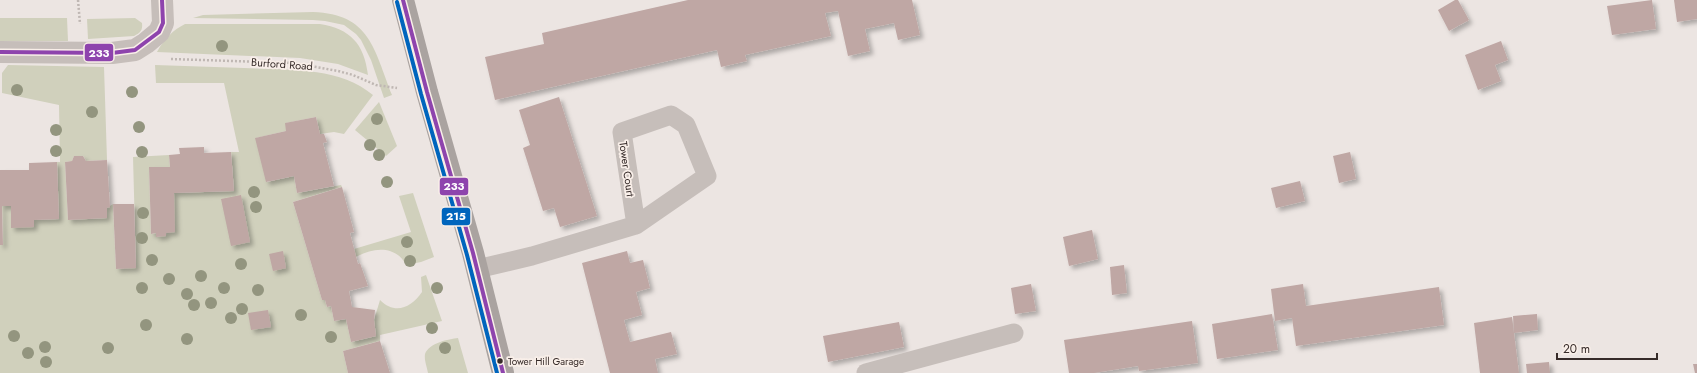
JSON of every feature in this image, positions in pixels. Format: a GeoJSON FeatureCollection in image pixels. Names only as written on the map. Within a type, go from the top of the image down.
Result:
{"type":"FeatureCollection","features":[{"type":"Feature","properties":{"kind":"main road"},"geometry":{"type":"LineString","coordinates":[[403,0],[427,92],[477,269],[503,373]]}},
{"type":"Feature","properties":{"kind":"street"},"geometry":{"type":"LineString","coordinates":[[0,52],[112,53],[135,50],[159,32],[164,19],[162,0]]}},
{"type":"Feature","properties":{"kind":"lane","name":"Tower Court"},"geometry":{"type":"LineString","coordinates":[[477,269],[532,256],[636,225],[707,176],[686,125],[671,115],[622,132],[636,225]]}},
{"type":"Feature","properties":{"kind":"lane"},"geometry":{"type":"LineString","coordinates":[[866,373],[1014,333]]}},
{"type":"Feature","properties":{"kind":"path","name":"Burford Road"},"geometry":{"type":"LineString","coordinates":[[135,50],[155,59],[306,65],[347,73],[376,85],[427,92]]}},
{"type":"Feature","properties":{"kind":"green space"},"geometry":{"type":"Polygon","coordinates":[[[313,12],[332,14],[347,19],[358,27],[367,37],[374,49],[392,95],[384,98],[371,60],[361,40],[344,25],[313,20],[193,18],[203,15],[313,12]]]}},
{"type":"Feature","properties":{"kind":"green space"},"geometry":{"type":"Polygon","coordinates":[[[0,18],[67,18],[68,41],[0,41],[0,18]]]}},
{"type":"Feature","properties":{"kind":"green space"},"geometry":{"type":"Polygon","coordinates":[[[135,18],[142,23],[142,28],[138,34],[134,36],[88,39],[87,19],[135,18]]]}},
{"type":"Feature","properties":{"kind":"green space"},"geometry":{"type":"Polygon","coordinates":[[[185,24],[320,24],[331,26],[354,39],[363,54],[368,75],[338,64],[300,58],[157,52],[169,35],[185,24]]]}},
{"type":"Feature","properties":{"kind":"green space"},"geometry":{"type":"Polygon","coordinates":[[[8,65],[104,67],[107,160],[86,161],[83,156],[74,156],[72,161],[65,162],[68,220],[107,218],[107,208],[113,204],[116,269],[136,267],[133,157],[169,155],[170,167],[149,168],[151,234],[156,233],[157,237],[166,235],[174,193],[234,191],[231,152],[239,152],[224,83],[156,83],[155,65],[312,71],[344,79],[359,86],[373,95],[344,134],[334,132],[320,134],[316,117],[286,123],[286,131],[256,138],[267,182],[294,176],[297,193],[341,185],[342,187],[293,202],[322,300],[325,300],[327,307],[331,306],[334,321],[346,319],[351,342],[376,336],[374,320],[380,300],[391,307],[402,308],[408,306],[418,298],[422,292],[421,277],[426,275],[442,321],[380,335],[380,341],[343,351],[348,373],[0,373],[0,245],[3,245],[2,206],[11,206],[11,227],[34,227],[34,220],[59,219],[57,162],[60,162],[59,105],[2,93],[2,73],[8,65]]]}},
{"type":"Feature","properties":{"kind":"green space"},"geometry":{"type":"Polygon","coordinates":[[[379,102],[397,146],[386,156],[355,130],[379,102]]]}},
{"type":"Feature","properties":{"kind":"green space"},"geometry":{"type":"Polygon","coordinates":[[[413,193],[434,257],[421,262],[406,265],[396,254],[384,250],[370,251],[356,257],[354,249],[411,232],[399,196],[413,193]]]}},
{"type":"Feature","properties":{"kind":"green space"},"geometry":{"type":"Polygon","coordinates":[[[458,338],[468,373],[428,373],[425,361],[425,354],[427,350],[440,342],[458,338]]]}},
{"type":"Feature","properties":{"kind":"building"},"geometry":{"type":"Polygon","coordinates":[[[688,0],[912,0],[920,35],[898,40],[894,23],[865,29],[870,51],[848,56],[838,11],[825,13],[831,36],[745,55],[747,61],[721,67],[717,50],[495,100],[485,57],[544,44],[542,33],[688,0]]]}},
{"type":"Feature","properties":{"kind":"building"},"geometry":{"type":"Polygon","coordinates":[[[1455,0],[1458,0],[1469,20],[1449,31],[1438,10],[1455,0]]]}},
{"type":"Feature","properties":{"kind":"building"},"geometry":{"type":"Polygon","coordinates":[[[1652,0],[1656,29],[1612,35],[1607,6],[1652,0]]]}},
{"type":"Feature","properties":{"kind":"building"},"geometry":{"type":"Polygon","coordinates":[[[1674,0],[1697,0],[1697,19],[1677,22],[1674,0]]]}},
{"type":"Feature","properties":{"kind":"building"},"geometry":{"type":"Polygon","coordinates":[[[1501,41],[1508,60],[1495,65],[1501,81],[1478,90],[1465,55],[1501,41]]]}},
{"type":"Feature","properties":{"kind":"building"},"geometry":{"type":"Polygon","coordinates":[[[559,97],[597,216],[560,227],[554,208],[543,211],[523,148],[530,145],[519,110],[559,97]]]}},
{"type":"Feature","properties":{"kind":"building"},"geometry":{"type":"Polygon","coordinates":[[[316,117],[320,134],[324,134],[327,142],[323,143],[334,186],[297,193],[294,176],[266,182],[255,138],[286,131],[285,123],[316,117]]]}},
{"type":"Feature","properties":{"kind":"building"},"geometry":{"type":"Polygon","coordinates":[[[204,147],[204,153],[231,152],[234,191],[174,193],[175,232],[166,233],[166,236],[156,237],[156,233],[151,234],[149,167],[170,167],[169,155],[180,154],[179,148],[204,147]]]}},
{"type":"Feature","properties":{"kind":"building"},"geometry":{"type":"Polygon","coordinates":[[[1350,152],[1356,179],[1339,183],[1333,156],[1350,152]]]}},
{"type":"Feature","properties":{"kind":"building"},"geometry":{"type":"Polygon","coordinates":[[[74,156],[83,156],[86,161],[107,160],[110,207],[107,208],[107,218],[68,220],[65,162],[72,161],[74,156]]]}},
{"type":"Feature","properties":{"kind":"building"},"geometry":{"type":"Polygon","coordinates":[[[57,162],[59,219],[34,220],[34,227],[11,228],[11,206],[2,206],[3,245],[0,245],[0,170],[29,170],[29,163],[57,162]]]}},
{"type":"Feature","properties":{"kind":"building"},"geometry":{"type":"Polygon","coordinates":[[[1300,181],[1305,201],[1276,208],[1271,188],[1300,181]]]}},
{"type":"Feature","properties":{"kind":"building"},"geometry":{"type":"Polygon","coordinates":[[[342,187],[354,232],[350,233],[358,264],[360,263],[368,286],[349,291],[352,307],[375,310],[374,320],[376,336],[351,342],[346,319],[334,321],[331,306],[327,307],[325,300],[322,300],[293,202],[342,187]]]}},
{"type":"Feature","properties":{"kind":"building"},"geometry":{"type":"Polygon","coordinates":[[[241,195],[250,242],[231,246],[221,199],[241,195]]]}},
{"type":"Feature","properties":{"kind":"building"},"geometry":{"type":"Polygon","coordinates":[[[113,204],[134,204],[136,268],[116,269],[113,204]]]}},
{"type":"Feature","properties":{"kind":"building"},"geometry":{"type":"Polygon","coordinates":[[[1092,230],[1098,259],[1069,266],[1063,237],[1092,230]]]}},
{"type":"Feature","properties":{"kind":"building"},"geometry":{"type":"Polygon","coordinates":[[[283,251],[286,268],[273,271],[269,254],[283,251]]]}},
{"type":"Feature","properties":{"kind":"building"},"geometry":{"type":"Polygon","coordinates":[[[627,251],[630,263],[643,260],[650,288],[636,292],[642,315],[624,320],[630,342],[671,332],[677,354],[655,359],[658,373],[610,373],[582,263],[627,251]]]}},
{"type":"Feature","properties":{"kind":"building"},"geometry":{"type":"Polygon","coordinates":[[[1124,265],[1127,293],[1112,295],[1110,267],[1124,265]]]}},
{"type":"Feature","properties":{"kind":"building"},"geometry":{"type":"Polygon","coordinates":[[[1031,284],[1036,311],[1015,314],[1011,288],[1031,284]]]}},
{"type":"Feature","properties":{"kind":"building"},"geometry":{"type":"Polygon","coordinates":[[[1303,284],[1306,306],[1439,287],[1444,325],[1296,346],[1292,318],[1275,321],[1271,289],[1303,284]]]}},
{"type":"Feature","properties":{"kind":"building"},"geometry":{"type":"Polygon","coordinates":[[[268,310],[271,327],[251,330],[248,313],[268,310]]]}},
{"type":"Feature","properties":{"kind":"building"},"geometry":{"type":"Polygon","coordinates":[[[1272,314],[1278,350],[1217,359],[1212,324],[1272,314]]]}},
{"type":"Feature","properties":{"kind":"building"},"geometry":{"type":"Polygon","coordinates":[[[1537,314],[1538,330],[1514,333],[1513,316],[1537,314]]]}},
{"type":"Feature","properties":{"kind":"building"},"geometry":{"type":"Polygon","coordinates":[[[1512,317],[1519,373],[1480,373],[1474,323],[1512,317]]]}},
{"type":"Feature","properties":{"kind":"building"},"geometry":{"type":"Polygon","coordinates":[[[1192,321],[1198,363],[1139,371],[1138,366],[1094,373],[1069,373],[1064,340],[1192,321]]]}},
{"type":"Feature","properties":{"kind":"building"},"geometry":{"type":"Polygon","coordinates":[[[899,322],[904,347],[828,362],[823,336],[899,322]]]}},
{"type":"Feature","properties":{"kind":"building"},"geometry":{"type":"Polygon","coordinates":[[[380,341],[390,373],[348,373],[343,351],[380,341]]]}},
{"type":"Feature","properties":{"kind":"building"},"geometry":{"type":"Polygon","coordinates":[[[1549,362],[1550,373],[1527,373],[1526,364],[1549,362]]]}},
{"type":"Feature","properties":{"kind":"building"},"geometry":{"type":"Polygon","coordinates":[[[1693,364],[1697,364],[1697,373],[1695,373],[1693,364]]]}},
{"type":"Feature","properties":{"kind":"transit line","name":"233"},"geometry":{"type":"LineString","coordinates":[[0,52],[112,53],[135,50],[159,32],[163,23],[162,0]]}},
{"type":"Feature","properties":{"kind":"transit line","name":"233"},"geometry":{"type":"LineString","coordinates":[[403,0],[427,92],[473,253],[503,373]]}},
{"type":"Feature","properties":{"kind":"transit line","name":"215"},"geometry":{"type":"LineString","coordinates":[[397,2],[421,94],[467,255],[497,373]]}},
{"type":"Feature","properties":{"kind":"place","name":"Tower Hill Garage"},"geometry":{"type":"Point","coordinates":[500,361]}}]}
